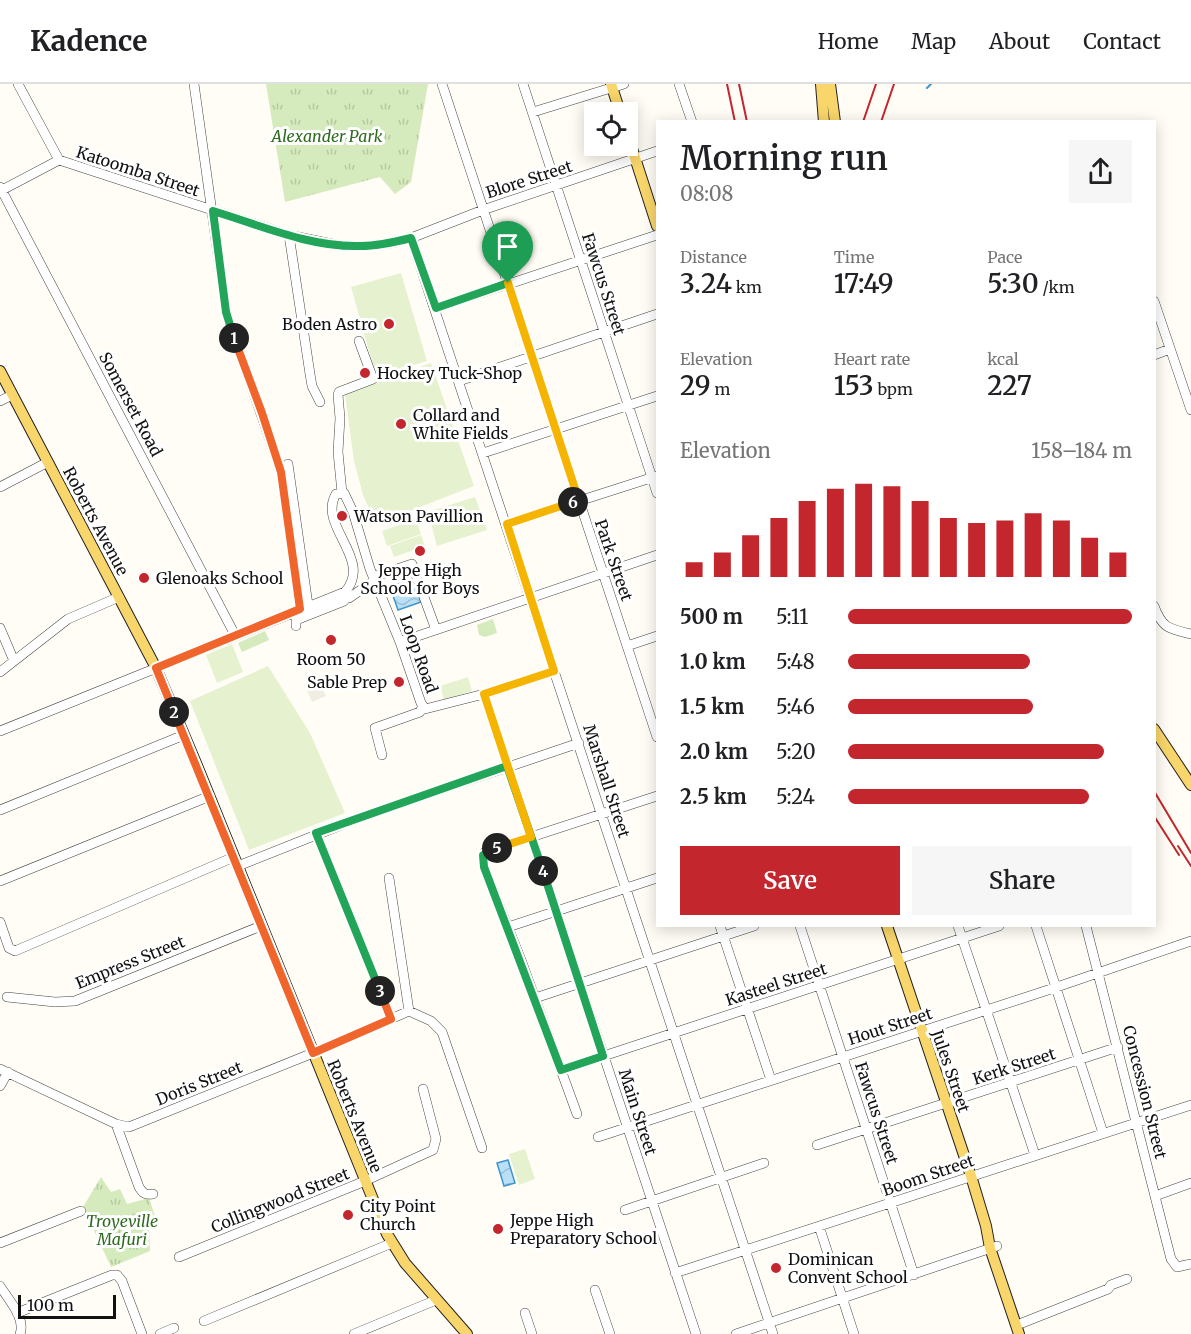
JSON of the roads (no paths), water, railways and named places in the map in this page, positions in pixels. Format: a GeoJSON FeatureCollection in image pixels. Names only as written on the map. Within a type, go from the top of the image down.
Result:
{"type":"FeatureCollection","features":[{"type":"Feature","properties":{"kind":"main road"},"geometry":{"type":"LineString","coordinates":[[821,84],[824,120]]}},
{"type":"Feature","properties":{"kind":"main road"},"geometry":{"type":"LineString","coordinates":[[830,84],[835,120]]}},
{"type":"Feature","properties":{"kind":"main road"},"geometry":{"type":"LineString","coordinates":[[611,86],[617,102]]}},
{"type":"Feature","properties":{"kind":"main road"},"geometry":{"type":"LineString","coordinates":[[635,156],[656,223]]}},
{"type":"Feature","properties":{"kind":"main road","name":"Roberts Avenue"},"geometry":{"type":"LineString","coordinates":[[0,371],[156,668],[392,1244],[405,1263],[467,1334]]}},
{"type":"Feature","properties":{"kind":"main road"},"geometry":{"type":"LineString","coordinates":[[1156,732],[1191,785]]}},
{"type":"Feature","properties":{"kind":"main road","name":"Jules Street"},"geometry":{"type":"LineString","coordinates":[[887,927],[1020,1328],[1026,1334]]}},
{"type":"Feature","properties":{"kind":"street"},"geometry":{"type":"LineString","coordinates":[[18,84],[58,160]]}},
{"type":"Feature","properties":{"kind":"street"},"geometry":{"type":"LineString","coordinates":[[194,84],[228,321],[281,472],[304,607]]}},
{"type":"Feature","properties":{"kind":"street","name":"Park Street"},"geometry":{"type":"LineString","coordinates":[[442,84],[627,646],[654,716]]}},
{"type":"Feature","properties":{"kind":"street","name":"Fawcus Street"},"geometry":{"type":"LineString","coordinates":[[523,84],[580,261],[654,477]]}},
{"type":"Feature","properties":{"kind":"street"},"geometry":{"type":"LineString","coordinates":[[533,112],[611,86],[624,84]]}},
{"type":"Feature","properties":{"kind":"street"},"geometry":{"type":"LineString","coordinates":[[679,84],[691,120]]}},
{"type":"Feature","properties":{"kind":"street","name":"Blore Street"},"geometry":{"type":"LineString","coordinates":[[411,238],[483,210],[656,152]]}},
{"type":"Feature","properties":{"kind":"street","name":"Katoomba Street"},"geometry":{"type":"LineString","coordinates":[[1,189],[58,160],[289,235],[351,246],[378,245],[411,238]]}},
{"type":"Feature","properties":{"kind":"street","name":"Somerset Road"},"geometry":{"type":"LineString","coordinates":[[1,189],[235,635]]}},
{"type":"Feature","properties":{"kind":"street"},"geometry":{"type":"LineString","coordinates":[[289,235],[312,387],[320,402]]}},
{"type":"Feature","properties":{"kind":"street"},"geometry":{"type":"LineString","coordinates":[[436,308],[656,235]]}},
{"type":"Feature","properties":{"kind":"street","name":"Marshall Street"},"geometry":{"type":"LineString","coordinates":[[411,238],[773,1334]]}},
{"type":"Feature","properties":{"kind":"street"},"geometry":{"type":"LineString","coordinates":[[1156,307],[1191,410]]}},
{"type":"Feature","properties":{"kind":"street"},"geometry":{"type":"LineString","coordinates":[[459,381],[656,314]]}},
{"type":"Feature","properties":{"kind":"street"},"geometry":{"type":"LineString","coordinates":[[345,598],[353,572],[350,553],[333,519],[334,497],[342,493],[338,452],[340,418],[338,395],[339,392],[373,379],[360,341]]}},
{"type":"Feature","properties":{"kind":"street"},"geometry":{"type":"LineString","coordinates":[[1156,354],[1170,349]]}},
{"type":"Feature","properties":{"kind":"street"},"geometry":{"type":"LineString","coordinates":[[0,401],[12,395]]}},
{"type":"Feature","properties":{"kind":"street"},"geometry":{"type":"LineString","coordinates":[[483,453],[656,396]]}},
{"type":"Feature","properties":{"kind":"street"},"geometry":{"type":"LineString","coordinates":[[0,487],[48,462]]}},
{"type":"Feature","properties":{"kind":"street"},"geometry":{"type":"LineString","coordinates":[[288,464],[304,607]]}},
{"type":"Feature","properties":{"kind":"street"},"geometry":{"type":"LineString","coordinates":[[507,524],[654,477]]}},
{"type":"Feature","properties":{"kind":"street","name":"Loop Road"},"geometry":{"type":"LineString","coordinates":[[342,493],[352,512],[373,579],[400,642],[423,706],[427,709],[433,708],[554,671]]}},
{"type":"Feature","properties":{"kind":"street"},"geometry":{"type":"LineString","coordinates":[[400,642],[656,555]]}},
{"type":"Feature","properties":{"kind":"street"},"geometry":{"type":"LineString","coordinates":[[296,626],[296,620],[345,598],[373,579],[412,564],[436,630]]}},
{"type":"Feature","properties":{"kind":"street"},"geometry":{"type":"LineString","coordinates":[[0,672],[68,619],[119,597]]}},
{"type":"Feature","properties":{"kind":"street"},"geometry":{"type":"LineString","coordinates":[[0,731],[304,607],[345,598]]}},
{"type":"Feature","properties":{"kind":"street"},"geometry":{"type":"LineString","coordinates":[[1156,610],[1162,624],[1191,634]]}},
{"type":"Feature","properties":{"kind":"street"},"geometry":{"type":"LineString","coordinates":[[0,628],[14,661]]}},
{"type":"Feature","properties":{"kind":"street"},"geometry":{"type":"LineString","coordinates":[[627,646],[656,636]]}},
{"type":"Feature","properties":{"kind":"street","name":"Main Street"},"geometry":{"type":"LineString","coordinates":[[484,694],[696,1334]]}},
{"type":"Feature","properties":{"kind":"street"},"geometry":{"type":"LineString","coordinates":[[382,755],[375,728],[420,712],[423,706]]}},
{"type":"Feature","properties":{"kind":"street"},"geometry":{"type":"LineString","coordinates":[[0,810],[184,735]]}},
{"type":"Feature","properties":{"kind":"street"},"geometry":{"type":"LineString","coordinates":[[0,922],[9,948],[13,951],[22,949],[236,861],[579,743]]}},
{"type":"Feature","properties":{"kind":"street"},"geometry":{"type":"LineString","coordinates":[[0,881],[210,796]]}},
{"type":"Feature","properties":{"kind":"street"},"geometry":{"type":"LineString","coordinates":[[577,1114],[482,858],[485,852],[656,796]]}},
{"type":"Feature","properties":{"kind":"street"},"geometry":{"type":"LineString","coordinates":[[316,833],[391,1019]]}},
{"type":"Feature","properties":{"kind":"street"},"geometry":{"type":"LineString","coordinates":[[389,878],[409,1011],[431,1021],[442,1032],[482,1148]]}},
{"type":"Feature","properties":{"kind":"street"},"geometry":{"type":"LineString","coordinates":[[508,927],[656,878]]}},
{"type":"Feature","properties":{"kind":"street","name":"Empress Street"},"geometry":{"type":"LineString","coordinates":[[7,997],[55,1002],[75,1001],[261,926]]}},
{"type":"Feature","properties":{"kind":"street"},"geometry":{"type":"LineString","coordinates":[[720,927],[771,1080]]}},
{"type":"Feature","properties":{"kind":"street"},"geometry":{"type":"LineString","coordinates":[[535,998],[751,927]]}},
{"type":"Feature","properties":{"kind":"street","name":"Fawcus Street"},"geometry":{"type":"LineString","coordinates":[[800,927],[915,1275]]}},
{"type":"Feature","properties":{"kind":"street"},"geometry":{"type":"LineString","coordinates":[[958,927],[1035,1155]]}},
{"type":"Feature","properties":{"kind":"street","name":"Kasteel Street"},"geometry":{"type":"LineString","coordinates":[[561,1070],[996,927]]}},
{"type":"Feature","properties":{"kind":"street"},"geometry":{"type":"LineString","coordinates":[[1036,927],[1054,988],[1103,1132]]}},
{"type":"Feature","properties":{"kind":"street","name":"Concession Street"},"geometry":{"type":"LineString","coordinates":[[1086,927],[1171,1259],[1174,1266],[1191,1264]]}},
{"type":"Feature","properties":{"kind":"street","name":"Hout Street"},"geometry":{"type":"LineString","coordinates":[[598,1137],[1191,941]]}},
{"type":"Feature","properties":{"kind":"street","name":"Doris Street"},"geometry":{"type":"LineString","coordinates":[[116,1124],[129,1127],[141,1123],[409,1011]]}},
{"type":"Feature","properties":{"kind":"street","name":"Kerk Street"},"geometry":{"type":"LineString","coordinates":[[817,1145],[1118,1047]]}},
{"type":"Feature","properties":{"kind":"street"},"geometry":{"type":"LineString","coordinates":[[0,1086],[4,1071],[116,1124],[139,1187],[147,1195],[153,1194]]}},
{"type":"Feature","properties":{"kind":"street","name":"Collingwood Street"},"geometry":{"type":"LineString","coordinates":[[179,1257],[365,1181],[435,1147],[436,1139],[423,1089]]}},
{"type":"Feature","properties":{"kind":"street","name":"Boom Street"},"geometry":{"type":"LineString","coordinates":[[675,1273],[892,1204],[1136,1121],[1191,1105]]}},
{"type":"Feature","properties":{"kind":"street"},"geometry":{"type":"LineString","coordinates":[[625,1210],[764,1163]]}},
{"type":"Feature","properties":{"kind":"street"},"geometry":{"type":"LineString","coordinates":[[1155,1196],[1191,1184]]}},
{"type":"Feature","properties":{"kind":"street"},"geometry":{"type":"LineString","coordinates":[[0,1244],[81,1211]]}},
{"type":"Feature","properties":{"kind":"street"},"geometry":{"type":"LineString","coordinates":[[819,1226],[854,1334]]}},
{"type":"Feature","properties":{"kind":"street"},"geometry":{"type":"LineString","coordinates":[[204,1321],[392,1244]]}},
{"type":"Feature","properties":{"kind":"street"},"geometry":{"type":"LineString","coordinates":[[736,1334],[993,1247]]}},
{"type":"Feature","properties":{"kind":"street"},"geometry":{"type":"LineString","coordinates":[[17,1313],[112,1275],[119,1276],[142,1334]]}},
{"type":"Feature","properties":{"kind":"street"},"geometry":{"type":"LineString","coordinates":[[1020,1328],[1127,1279]]}},
{"type":"Feature","properties":{"kind":"street"},"geometry":{"type":"LineString","coordinates":[[0,1286],[17,1313],[22,1328],[20,1334]]}},
{"type":"Feature","properties":{"kind":"street"},"geometry":{"type":"LineString","coordinates":[[595,1290],[610,1334]]}},
{"type":"Feature","properties":{"kind":"street"},"geometry":{"type":"LineString","coordinates":[[354,1334],[436,1300]]}},
{"type":"Feature","properties":{"kind":"street"},"geometry":{"type":"LineString","coordinates":[[525,1313],[532,1334]]}},
{"type":"Feature","properties":{"kind":"street"},"geometry":{"type":"LineString","coordinates":[[160,1334],[174,1328]]}},
{"type":"Feature","properties":{"kind":"water"},"geometry":{"type":"Polygon","coordinates":[[[413,579],[421,602],[398,610],[390,587],[413,579]]]}},
{"type":"Feature","properties":{"kind":"water"},"geometry":{"type":"Polygon","coordinates":[[[508,1160],[515,1183],[504,1186],[497,1163],[508,1160]]]}},
{"type":"Feature","properties":{"kind":"waterway"},"geometry":{"type":"LineString","coordinates":[[927,88],[931,84]]}},
{"type":"Feature","properties":{"kind":"railway"},"geometry":{"type":"LineString","coordinates":[[727,84],[735,120]]}},
{"type":"Feature","properties":{"kind":"railway"},"geometry":{"type":"LineString","coordinates":[[739,84],[747,120]]}},
{"type":"Feature","properties":{"kind":"railway"},"geometry":{"type":"LineString","coordinates":[[864,120],[876,84]]}},
{"type":"Feature","properties":{"kind":"railway"},"geometry":{"type":"LineString","coordinates":[[882,120],[894,84]]}},
{"type":"Feature","properties":{"kind":"railway"},"geometry":{"type":"LineString","coordinates":[[1156,794],[1191,853]]}},
{"type":"Feature","properties":{"kind":"railway"},"geometry":{"type":"LineString","coordinates":[[1156,819],[1179,855]]}},
{"type":"Feature","properties":{"kind":"railway"},"geometry":{"type":"LineString","coordinates":[[1178,846],[1191,866]]}},
{"type":"Feature","properties":{"kind":"place","name":"Boden Astro"},"geometry":{"type":"Point","coordinates":[389,324]}},
{"type":"Feature","properties":{"kind":"place","name":"Hockey Tuck-Shop"},"geometry":{"type":"Point","coordinates":[365,373]}},
{"type":"Feature","properties":{"kind":"place","name":"Collard and White Fields"},"geometry":{"type":"Point","coordinates":[401,424]}},
{"type":"Feature","properties":{"kind":"place","name":"Watson Pavillion"},"geometry":{"type":"Point","coordinates":[342,516]}},
{"type":"Feature","properties":{"kind":"place","name":"Jeppe High School for Boys"},"geometry":{"type":"Point","coordinates":[420,551]}},
{"type":"Feature","properties":{"kind":"place","name":"Glenoaks School"},"geometry":{"type":"Point","coordinates":[144,578]}},
{"type":"Feature","properties":{"kind":"place","name":"Room 50"},"geometry":{"type":"Point","coordinates":[331,640]}},
{"type":"Feature","properties":{"kind":"place","name":"Sable Prep"},"geometry":{"type":"Point","coordinates":[399,682]}},
{"type":"Feature","properties":{"kind":"place","name":"City Point Church"},"geometry":{"type":"Point","coordinates":[348,1215]}},
{"type":"Feature","properties":{"kind":"place","name":"Jeppe High Preparatory School"},"geometry":{"type":"Point","coordinates":[498,1229]}},
{"type":"Feature","properties":{"kind":"place","name":"Dominican Convent School"},"geometry":{"type":"Point","coordinates":[776,1268]}},
{"type":"Feature","properties":{"kind":"park label","name":"Alexander Park"},"geometry":{"type":"Point","coordinates":[327,136]}},
{"type":"Feature","properties":{"kind":"park label","name":"Troyeville Mafuri"},"geometry":{"type":"Point","coordinates":[122,1230]}}]}
